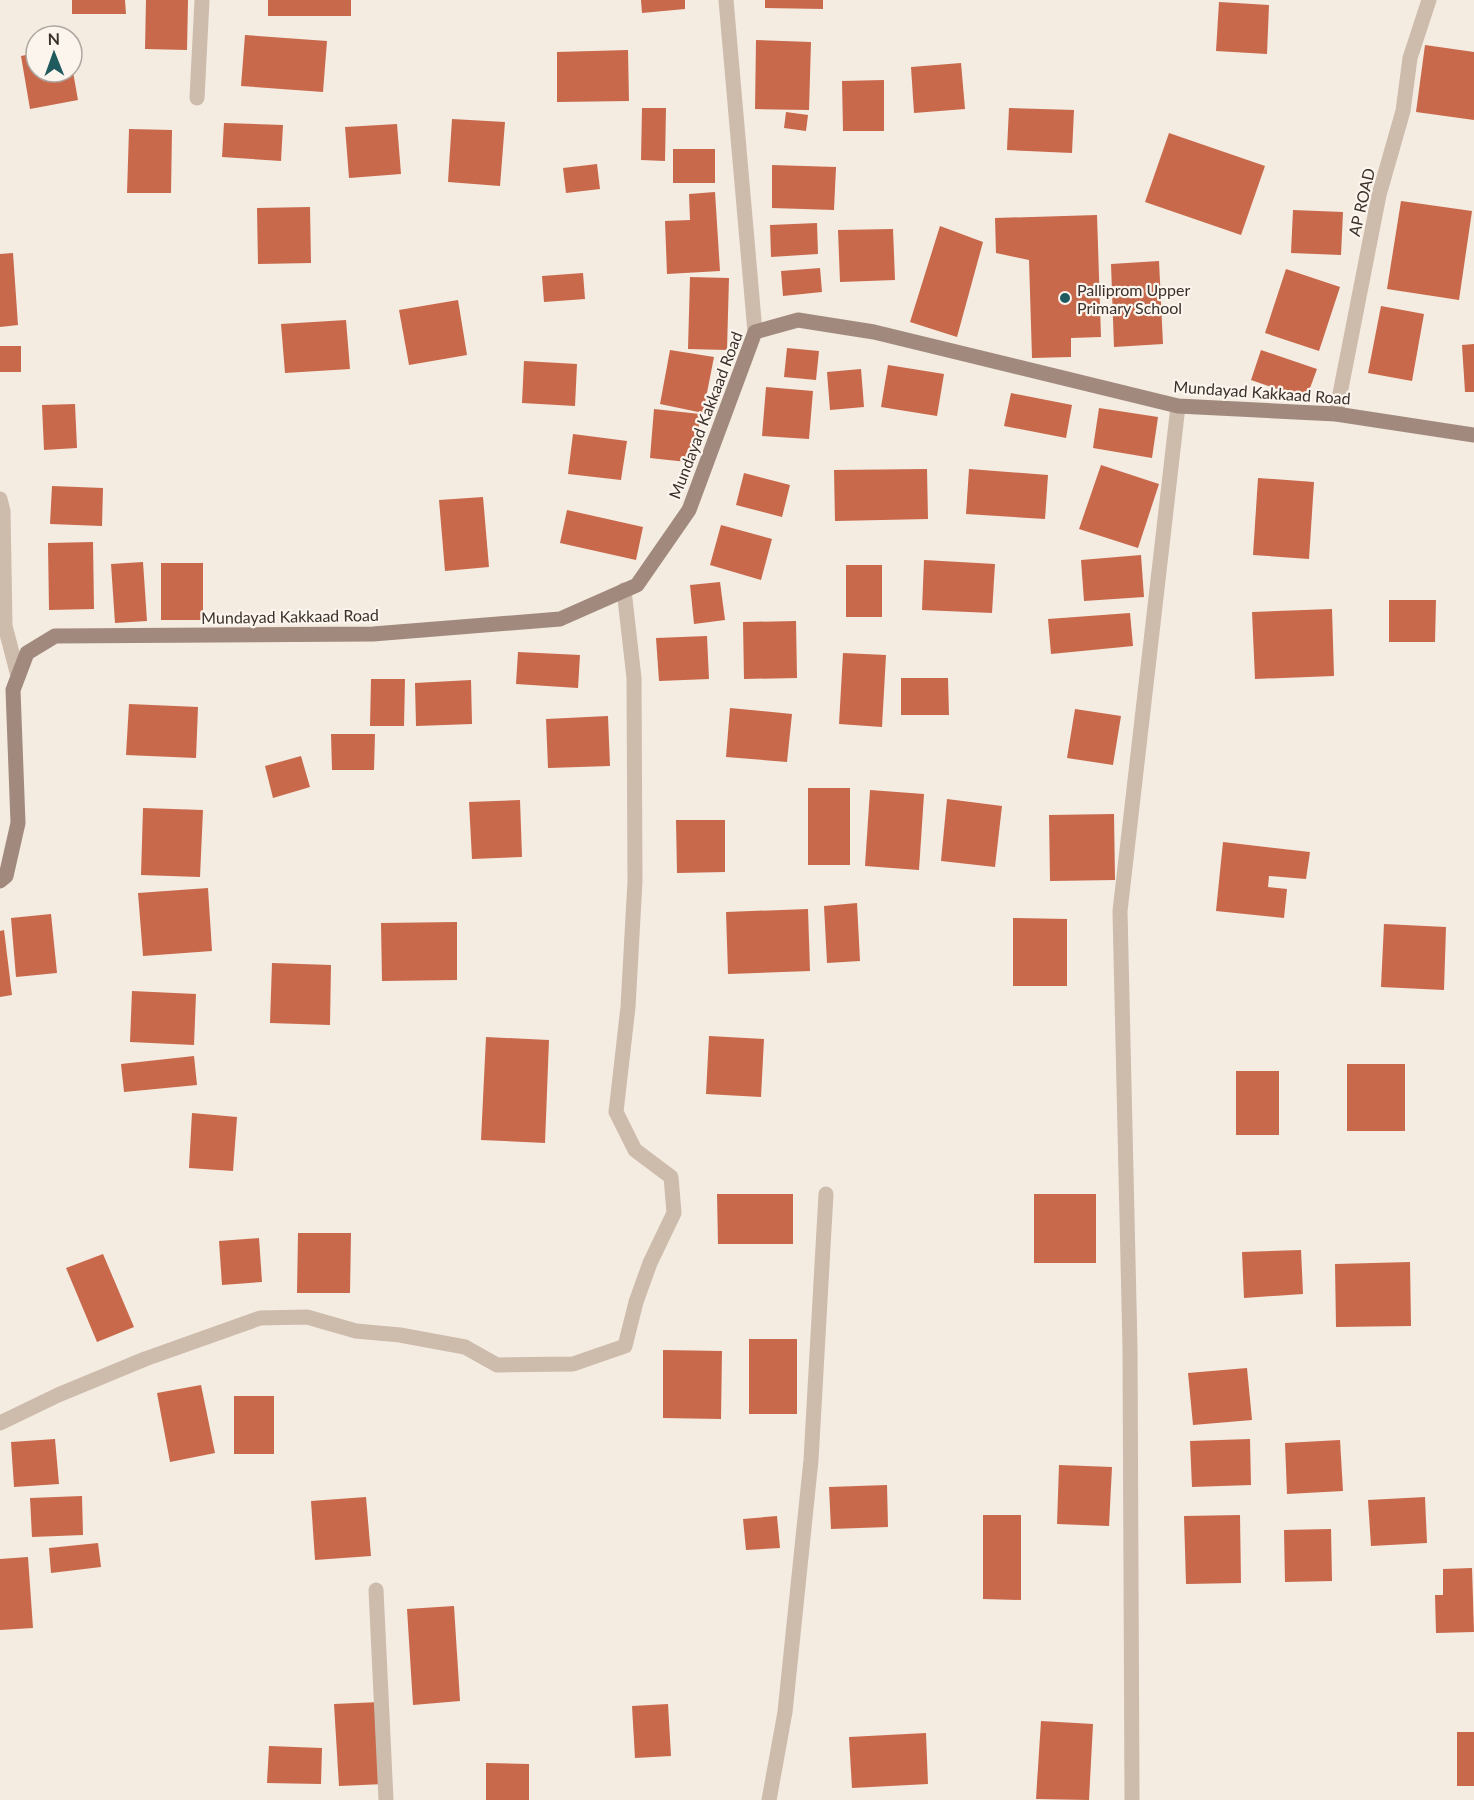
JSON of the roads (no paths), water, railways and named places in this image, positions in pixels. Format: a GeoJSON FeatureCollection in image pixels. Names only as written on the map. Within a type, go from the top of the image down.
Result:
{"type":"FeatureCollection","features":[{"type":"Feature","properties":{"kind":"main road","name":"Mundayad Kakkaad Road"},"geometry":{"type":"LineString","coordinates":[[0,880],[6,876],[18,823],[13,690],[27,653],[55,636],[361,634],[560,619],[637,585],[689,510],[755,332],[798,320],[874,332],[1178,406],[1336,414],[1474,435]]}},
{"type":"Feature","properties":{"kind":"street"},"geometry":{"type":"LineString","coordinates":[[197,99],[202,0]]}},
{"type":"Feature","properties":{"kind":"street"},"geometry":{"type":"LineString","coordinates":[[726,0],[755,332]]}},
{"type":"Feature","properties":{"kind":"street","name":"AP ROAD"},"geometry":{"type":"LineString","coordinates":[[1336,414],[1379,195],[1403,111],[1410,58],[1429,0]]}},
{"type":"Feature","properties":{"kind":"street"},"geometry":{"type":"LineString","coordinates":[[1132,1800],[1130,1347],[1119,911],[1178,406]]}},
{"type":"Feature","properties":{"kind":"street"},"geometry":{"type":"LineString","coordinates":[[0,500],[3,511],[5,626],[18,676]]}},
{"type":"Feature","properties":{"kind":"street"},"geometry":{"type":"LineString","coordinates":[[0,1424],[58,1395],[102,1377],[261,1318],[307,1317],[356,1331],[400,1335],[465,1347],[497,1365],[573,1364],[624,1346],[643,1282],[674,1213],[670,1177],[635,1150],[616,1112],[628,1007],[635,881],[634,678],[624,590]]}},
{"type":"Feature","properties":{"kind":"street"},"geometry":{"type":"LineString","coordinates":[[769,1800],[786,1712],[810,1472],[826,1194]]}},
{"type":"Feature","properties":{"kind":"street"},"geometry":{"type":"LineString","coordinates":[[376,1590],[386,1800]]}},
{"type":"Feature","properties":{"kind":"place","name":"Palliprom Upper Primary School"},"geometry":{"type":"Point","coordinates":[1065,298]}}]}
